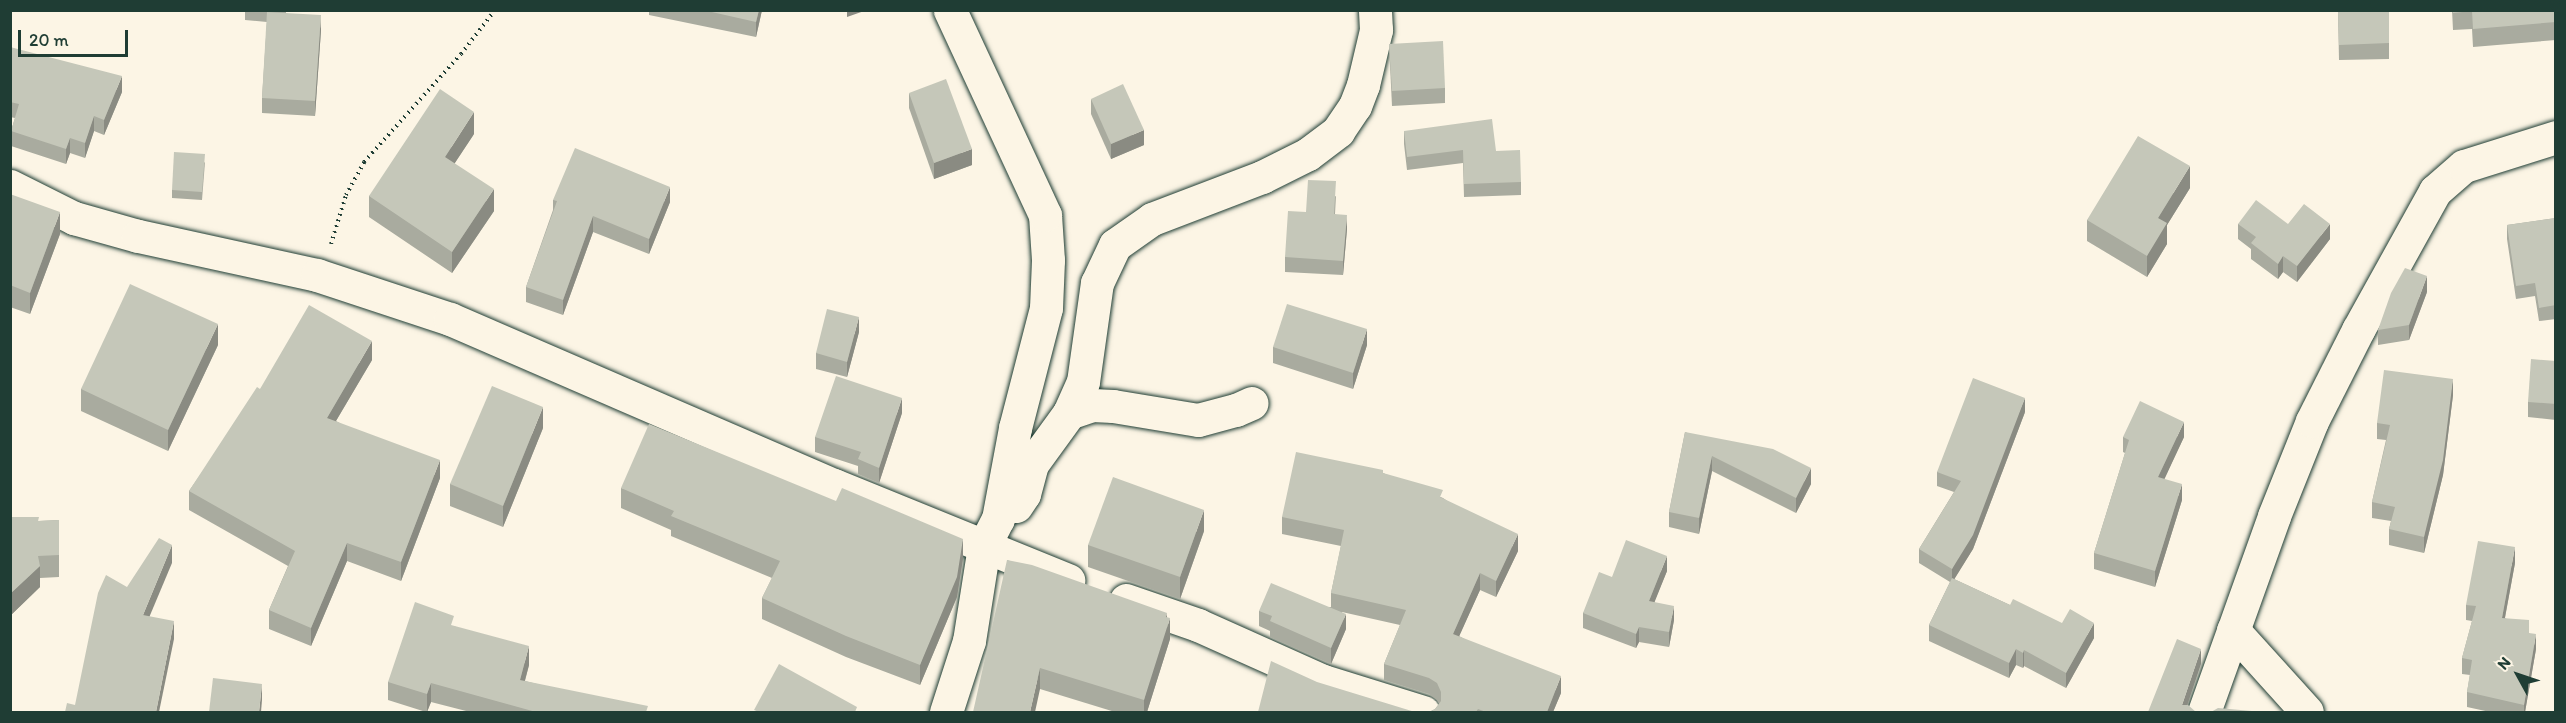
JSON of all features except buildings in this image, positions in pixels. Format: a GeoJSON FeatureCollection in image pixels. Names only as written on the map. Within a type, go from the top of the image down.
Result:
{"type":"FeatureCollection","features":[{"type":"Feature","properties":{"kind":"street"},"geometry":{"type":"LineString","coordinates":[[946,712],[969,641],[1015,428],[1046,308],[1048,260],[1045,215],[950,10]]}},
{"type":"Feature","properties":{"kind":"street"},"geometry":{"type":"LineString","coordinates":[[991,532],[1012,512],[1024,494],[1032,464],[1069,412],[1083,382],[1097,283],[1115,245],[1152,219],[1262,177],[1288,164],[1313,151],[1338,131],[1355,106],[1363,85],[1376,30],[1375,10]]}},
{"type":"Feature","properties":{"kind":"street"},"geometry":{"type":"LineString","coordinates":[[2204,712],[2312,422],[2358,330],[2435,191],[2464,166],[2556,137]]}},
{"type":"Feature","properties":{"kind":"street"},"geometry":{"type":"LineString","coordinates":[[10,186],[85,221],[138,236],[317,275],[450,319],[823,480],[991,532],[1097,590],[1198,625],[1323,681],[1423,712]]}},
{"type":"Feature","properties":{"kind":"street"},"geometry":{"type":"LineString","coordinates":[[1069,412],[1092,405],[1113,406],[1198,420],[1236,410],[1252,403]]}},
{"type":"Feature","properties":{"kind":"street"},"geometry":{"type":"LineString","coordinates":[[2233,630],[2307,712]]}},
{"type":"Feature","properties":{"kind":"path"},"geometry":{"type":"LineString","coordinates":[[317,275],[333,239],[346,195],[364,162],[461,54],[495,10]]}}]}
